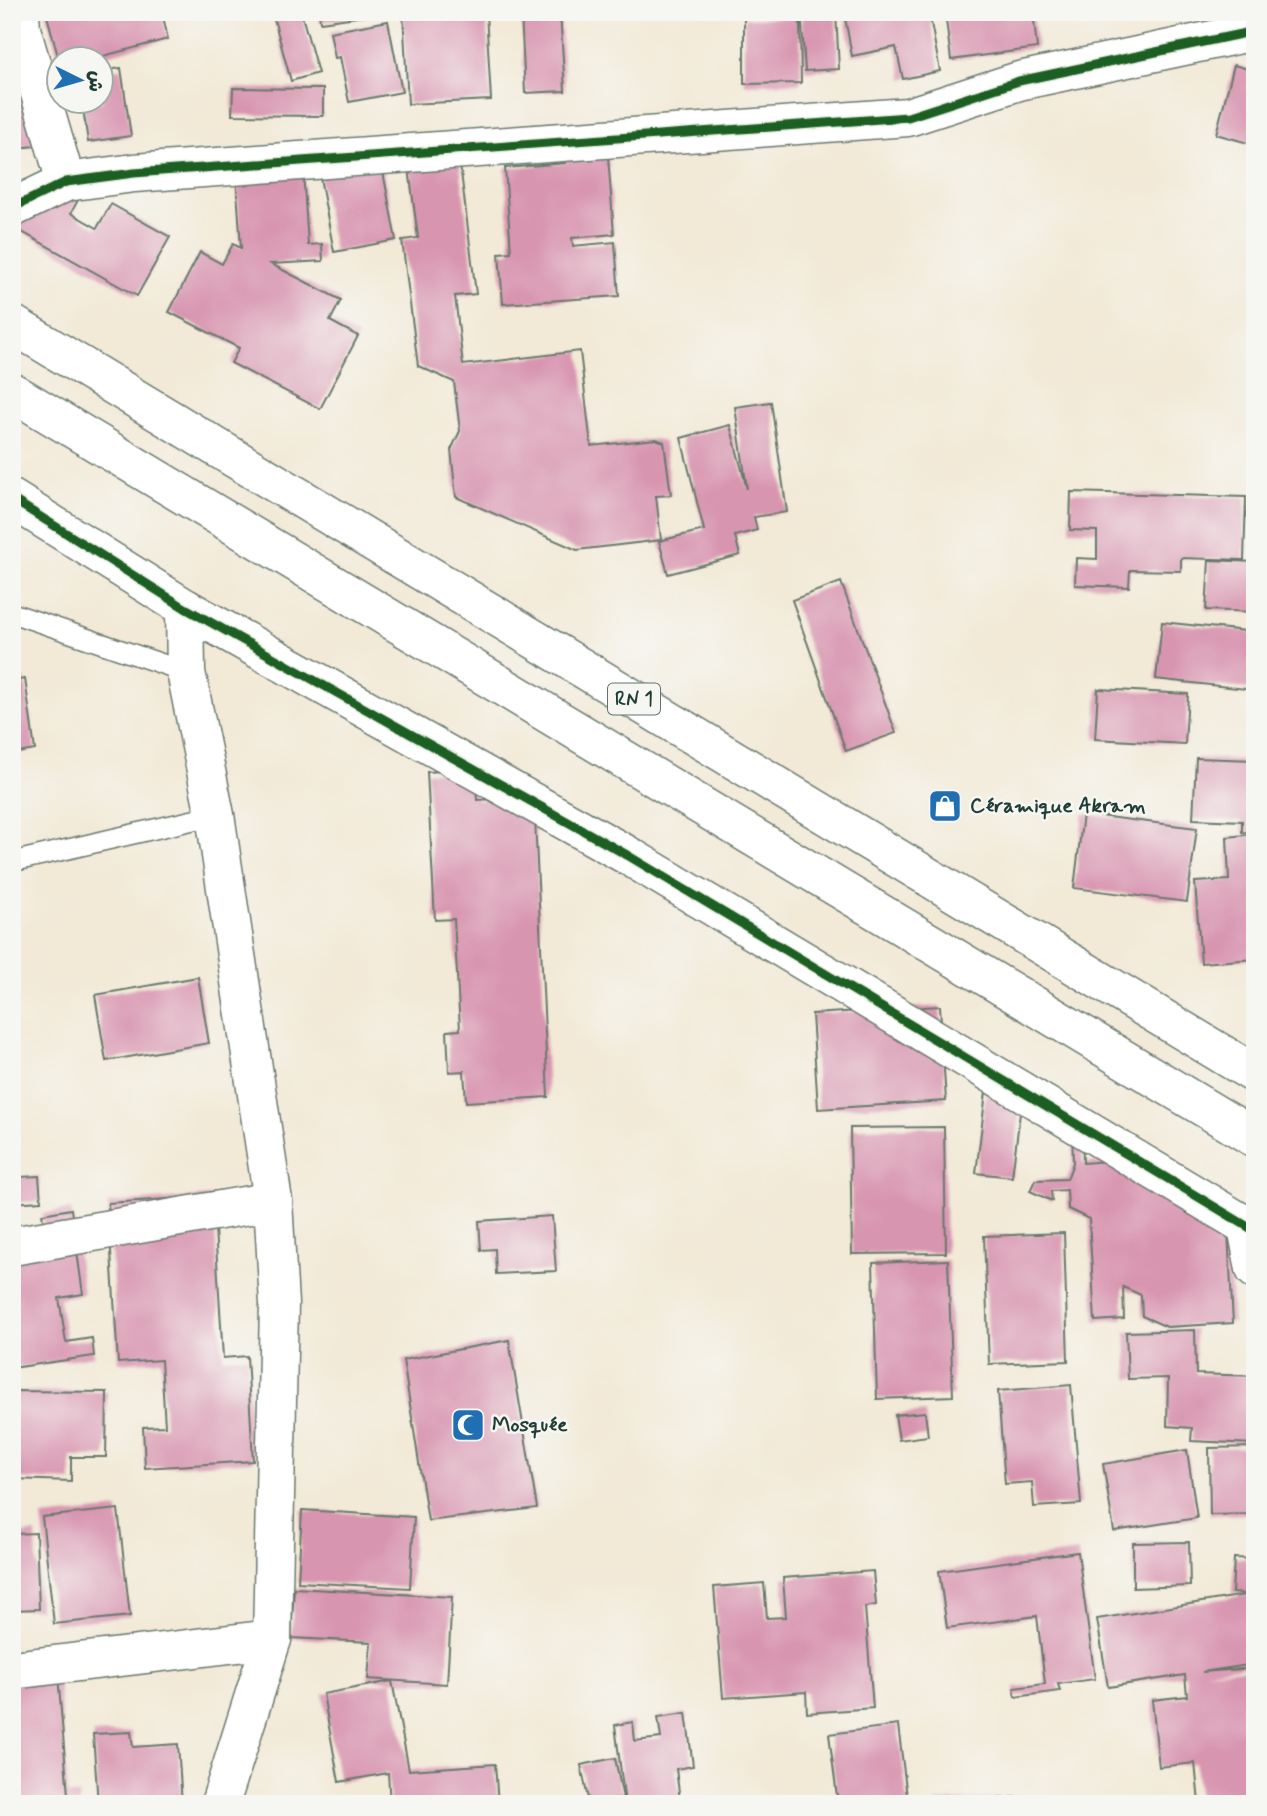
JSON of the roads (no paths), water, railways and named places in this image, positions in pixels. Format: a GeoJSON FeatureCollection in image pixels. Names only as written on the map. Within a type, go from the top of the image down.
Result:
{"type":"FeatureCollection","features":[{"type":"Feature","properties":{"kind":"main road"},"geometry":{"type":"LineString","coordinates":[[20,12],[21,29],[66,182]]}},
{"type":"Feature","properties":{"kind":"main road"},"geometry":{"type":"LineString","coordinates":[[12,208],[66,182],[134,173],[908,117],[1019,81],[1255,31]]}},
{"type":"Feature","properties":{"kind":"main road","name":"RN 1"},"geometry":{"type":"LineString","coordinates":[[12,324],[1255,1074]]}},
{"type":"Feature","properties":{"kind":"main road","name":"RN 1"},"geometry":{"type":"LineString","coordinates":[[12,392],[1255,1138]]}},
{"type":"Feature","properties":{"kind":"main road"},"geometry":{"type":"LineString","coordinates":[[12,499],[184,608],[627,855],[1251,1229],[1255,1269]]}},
{"type":"Feature","properties":{"kind":"main road"},"geometry":{"type":"LineString","coordinates":[[184,608],[186,672],[215,815],[272,1201],[279,1304],[272,1639],[220,1804]]}},
{"type":"Feature","properties":{"kind":"main road"},"geometry":{"type":"LineString","coordinates":[[12,1246],[272,1201]]}},
{"type":"Feature","properties":{"kind":"main road"},"geometry":{"type":"LineString","coordinates":[[12,1670],[272,1639]]}},
{"type":"Feature","properties":{"kind":"lane"},"geometry":{"type":"LineString","coordinates":[[12,613],[186,672]]}},
{"type":"Feature","properties":{"kind":"lane"},"geometry":{"type":"LineString","coordinates":[[12,862],[215,815]]}},
{"type":"Feature","properties":{"kind":"place","name":"Céramique Akram"},"geometry":{"type":"Point","coordinates":[945,806]}},
{"type":"Feature","properties":{"kind":"place","name":"Mosquée"},"geometry":{"type":"Point","coordinates":[468,1425]}}]}
